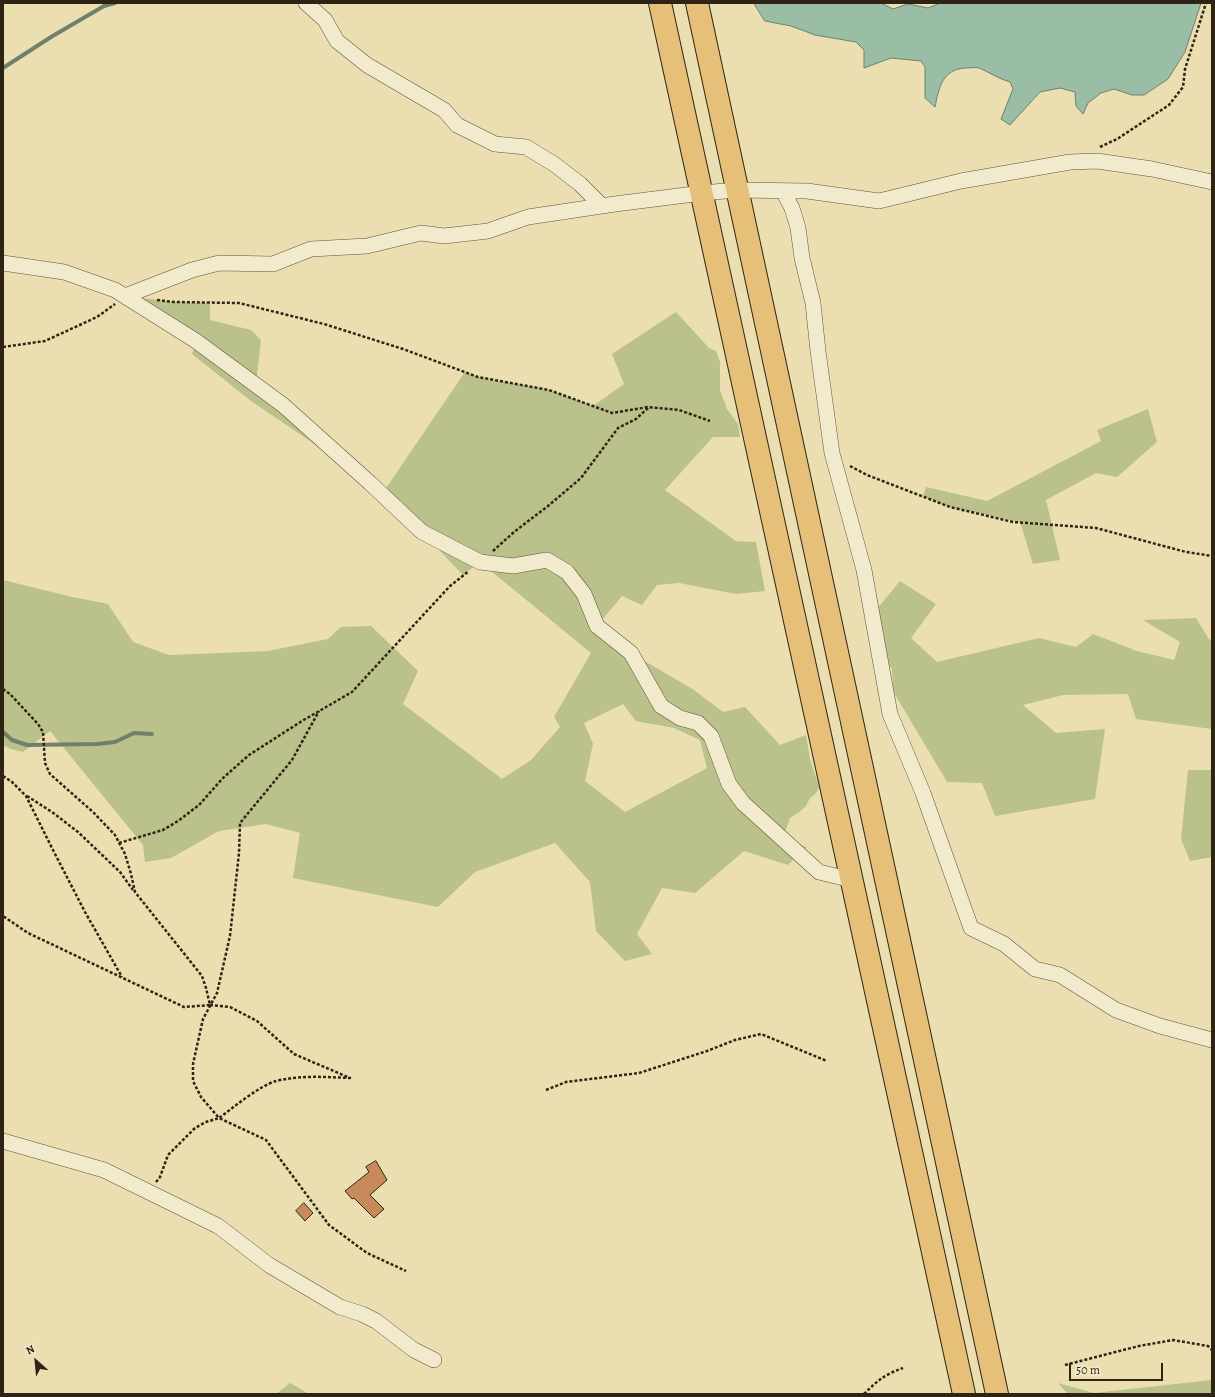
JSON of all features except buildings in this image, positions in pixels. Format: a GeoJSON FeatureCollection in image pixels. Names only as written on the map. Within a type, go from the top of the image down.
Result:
{"type":"FeatureCollection","features":[{"type":"Feature","properties":{"kind":"highway"},"geometry":{"type":"LineString","coordinates":[[660,3],[964,1394]]}},
{"type":"Feature","properties":{"kind":"highway"},"geometry":{"type":"LineString","coordinates":[[697,3],[997,1394]]}},
{"type":"Feature","properties":{"kind":"street"},"geometry":{"type":"LineString","coordinates":[[306,3],[325,20],[337,41],[367,65],[444,110],[457,125],[470,132],[495,144],[526,147],[554,164],[580,184],[602,206]]}},
{"type":"Feature","properties":{"kind":"street"},"geometry":{"type":"LineString","coordinates":[[125,296],[192,270],[219,263],[273,264],[311,249],[367,246],[421,233],[444,236],[488,232],[528,217],[702,193],[737,190],[807,191],[879,200],[961,180],[1070,162],[1097,161],[1152,168],[1212,182]]}},
{"type":"Feature","properties":{"kind":"street"},"geometry":{"type":"LineString","coordinates":[[783,191],[792,208],[798,228],[802,258],[813,303],[832,453],[864,570],[890,714],[923,793],[971,928],[1004,944],[1035,969],[1060,975],[1116,1010],[1160,1026],[1212,1040]]}},
{"type":"Feature","properties":{"kind":"street"},"geometry":{"type":"LineString","coordinates":[[3,263],[64,272],[115,290],[196,341],[283,405],[422,532],[480,562],[514,566],[547,560],[567,572],[584,594],[597,626],[631,653],[661,706],[680,718],[698,723],[711,736],[729,784],[743,802],[819,872],[852,880]]}},
{"type":"Feature","properties":{"kind":"street"},"geometry":{"type":"LineString","coordinates":[[3,1141],[104,1170],[218,1226],[269,1265],[340,1307],[362,1314],[376,1321],[414,1350],[434,1360]]}},
{"type":"Feature","properties":{"kind":"path"},"geometry":{"type":"LineString","coordinates":[[1097,149],[1117,139],[1169,105],[1183,86],[1185,69],[1206,3]]}},
{"type":"Feature","properties":{"kind":"path"},"geometry":{"type":"LineString","coordinates":[[3,347],[45,341],[97,317],[125,296]]}},
{"type":"Feature","properties":{"kind":"path"},"geometry":{"type":"LineString","coordinates":[[153,299],[174,302],[240,303],[324,324],[404,349],[478,377],[549,390],[612,413],[648,407],[679,410],[710,421]]}},
{"type":"Feature","properties":{"kind":"path"},"geometry":{"type":"LineString","coordinates":[[119,843],[163,830],[178,821],[199,805],[223,778],[249,755],[352,692],[450,586],[581,478],[618,428],[636,419],[648,407]]}},
{"type":"Feature","properties":{"kind":"path"},"geometry":{"type":"LineString","coordinates":[[832,453],[842,462],[867,475],[950,507],[1013,522],[1096,528],[1186,552],[1212,556]]}},
{"type":"Feature","properties":{"kind":"path"},"geometry":{"type":"LineString","coordinates":[[3,689],[10,694],[38,724],[43,732],[45,763],[50,774],[93,812],[115,835],[125,854],[135,892]]}},
{"type":"Feature","properties":{"kind":"path"},"geometry":{"type":"LineString","coordinates":[[319,711],[292,760],[240,823],[238,861],[230,936],[217,992],[203,1019],[193,1064],[193,1081],[201,1097],[219,1118],[266,1140],[328,1225],[367,1253],[406,1271]]}},
{"type":"Feature","properties":{"kind":"path"},"geometry":{"type":"LineString","coordinates":[[3,776],[12,782],[26,796],[52,812],[78,832],[120,872],[202,976],[210,1005]]}},
{"type":"Feature","properties":{"kind":"path"},"geometry":{"type":"LineString","coordinates":[[26,796],[50,846],[85,912],[123,977]]}},
{"type":"Feature","properties":{"kind":"path"},"geometry":{"type":"LineString","coordinates":[[3,916],[28,933],[184,1007],[210,1005],[230,1007],[257,1021],[294,1054],[350,1078],[303,1077],[275,1082],[252,1094],[219,1118],[206,1122],[195,1128],[168,1155],[160,1177],[155,1184],[143,1189]]}},
{"type":"Feature","properties":{"kind":"path"},"geometry":{"type":"LineString","coordinates":[[546,1090],[566,1082],[639,1073],[707,1051],[735,1040],[761,1034],[827,1061]]}},
{"type":"Feature","properties":{"kind":"path"},"geometry":{"type":"LineString","coordinates":[[1064,1365],[1139,1346],[1173,1340],[1208,1346],[1212,1350]]}},
{"type":"Feature","properties":{"kind":"path"},"geometry":{"type":"LineString","coordinates":[[864,1394],[875,1383],[888,1374],[903,1368]]}},
{"type":"Feature","properties":{"kind":"shaded area"},"geometry":{"type":"Polygon","coordinates":[[[754,3],[881,3],[893,9],[908,4],[928,8],[941,3],[1201,3],[1185,52],[1168,79],[1144,95],[1132,95],[1114,89],[1101,93],[1088,103],[1083,114],[1076,106],[1075,92],[1060,88],[1040,92],[1010,125],[1001,119],[1013,89],[1010,82],[979,68],[958,69],[947,76],[943,81],[938,93],[935,107],[925,98],[925,67],[921,61],[891,58],[864,68],[864,50],[856,42],[815,35],[791,26],[765,21],[754,3]]]}},
{"type":"Feature","properties":{"kind":"shaded area"},"geometry":{"type":"Polygon","coordinates":[[[125,296],[174,302],[210,303],[210,320],[251,330],[261,340],[256,385],[321,439],[316,445],[251,401],[192,354],[196,341],[125,296]]]}},
{"type":"Feature","properties":{"kind":"shaded area"},"geometry":{"type":"Polygon","coordinates":[[[676,312],[709,348],[716,351],[720,362],[720,390],[727,409],[738,424],[740,437],[713,437],[665,490],[736,541],[756,542],[765,591],[736,594],[679,583],[657,585],[642,605],[622,596],[597,626],[631,653],[694,690],[723,712],[745,707],[780,745],[806,735],[810,759],[819,787],[816,793],[810,798],[806,806],[790,818],[782,841],[807,847],[788,865],[744,851],[695,893],[662,888],[637,934],[652,954],[625,961],[596,931],[590,882],[555,843],[475,872],[438,907],[293,878],[300,833],[266,824],[219,831],[171,858],[145,862],[143,845],[50,731],[23,752],[3,745],[3,580],[108,604],[133,642],[169,655],[268,651],[328,639],[341,627],[371,626],[418,671],[403,704],[502,779],[531,760],[560,727],[554,717],[591,653],[480,562],[463,575],[422,532],[382,494],[465,372],[478,377],[549,390],[593,406],[624,384],[612,354],[676,312]],[[623,704],[584,723],[593,744],[585,781],[625,812],[707,768],[700,740],[674,728],[636,721],[623,704]]]}},
{"type":"Feature","properties":{"kind":"shaded area"},"geometry":{"type":"Polygon","coordinates":[[[1148,409],[1157,442],[1117,477],[1096,473],[1046,500],[1060,560],[1033,564],[1020,522],[950,507],[923,496],[926,487],[987,501],[1101,441],[1097,430],[1148,409]]]}},
{"type":"Feature","properties":{"kind":"shaded area"},"geometry":{"type":"Polygon","coordinates":[[[900,581],[936,604],[911,638],[937,662],[1039,638],[1076,647],[1093,634],[1137,651],[1174,660],[1180,642],[1143,620],[1196,618],[1209,639],[1212,641],[1212,729],[1136,719],[1128,694],[1063,695],[1023,705],[1056,733],[1105,729],[1095,799],[995,816],[982,783],[947,782],[893,691],[892,668],[873,657],[883,631],[872,615],[900,581]]]}},
{"type":"Feature","properties":{"kind":"shaded area"},"geometry":{"type":"Polygon","coordinates":[[[1188,770],[1212,770],[1212,857],[1190,861],[1181,839],[1188,770]]]}},
{"type":"Feature","properties":{"kind":"shaded area"},"geometry":{"type":"Polygon","coordinates":[[[1212,1380],[1212,1394],[1068,1394],[1058,1383],[1094,1393],[1212,1380]]]}},
{"type":"Feature","properties":{"kind":"shaded area"},"geometry":{"type":"Polygon","coordinates":[[[290,1383],[309,1394],[276,1394],[290,1383]]]}},
{"type":"Feature","properties":{"kind":"waterway"},"geometry":{"type":"LineString","coordinates":[[3,68],[51,37],[104,6],[115,3]]}},
{"type":"Feature","properties":{"kind":"waterway"},"geometry":{"type":"LineString","coordinates":[[3,732],[12,740],[27,745],[97,744],[115,742],[134,733],[152,734]]}}]}
